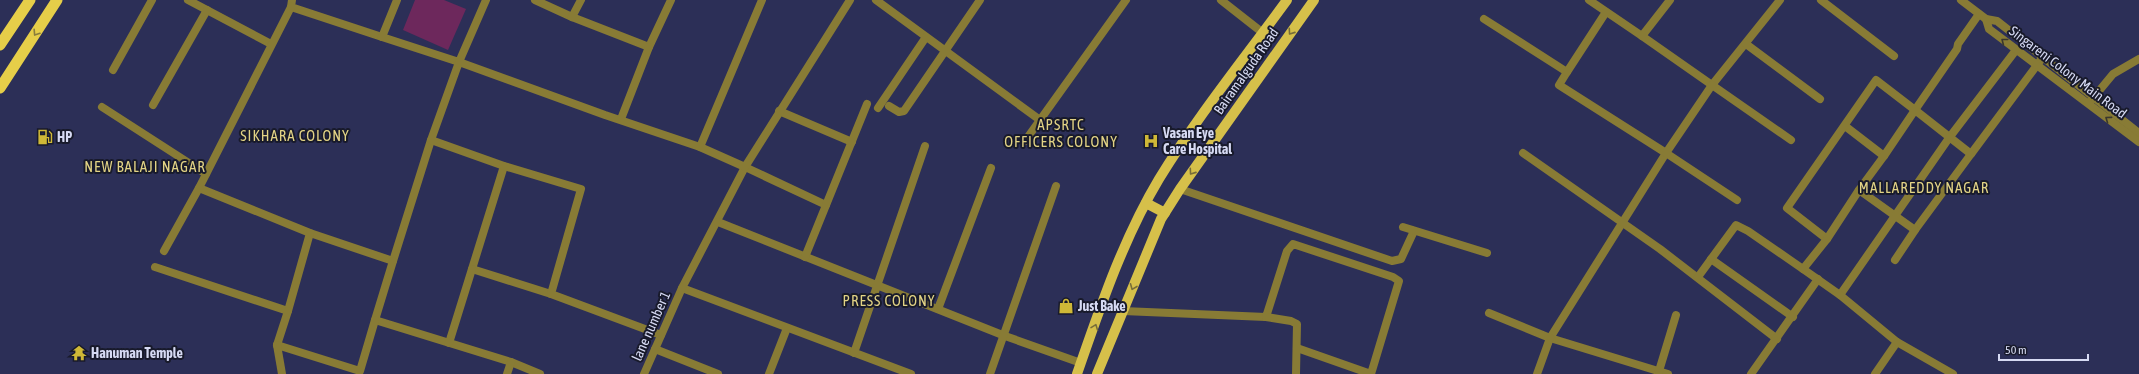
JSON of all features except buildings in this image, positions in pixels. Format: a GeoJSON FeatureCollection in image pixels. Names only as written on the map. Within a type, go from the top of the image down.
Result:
{"type":"FeatureCollection","features":[{"type":"Feature","properties":{"kind":"highway"},"geometry":{"type":"LineString","coordinates":[[0,45],[30,0]]}},
{"type":"Feature","properties":{"kind":"highway"},"geometry":{"type":"LineString","coordinates":[[0,88],[56,0]]}},
{"type":"Feature","properties":{"kind":"main road","name":"Bairamalguda Road"},"geometry":{"type":"LineString","coordinates":[[1077,374],[1118,265],[1146,203],[1186,138],[1287,0]]}},
{"type":"Feature","properties":{"kind":"main road","name":"Bairamalguda Road"},"geometry":{"type":"LineString","coordinates":[[1098,374],[1165,213],[1180,188],[1314,0]]}},
{"type":"Feature","properties":{"kind":"main road"},"geometry":{"type":"LineString","coordinates":[[1146,203],[1165,213]]}},
{"type":"Feature","properties":{"kind":"street"},"geometry":{"type":"LineString","coordinates":[[113,70],[152,0]]}},
{"type":"Feature","properties":{"kind":"street"},"geometry":{"type":"LineString","coordinates":[[188,0],[272,44]]}},
{"type":"Feature","properties":{"kind":"street"},"geometry":{"type":"LineString","coordinates":[[382,38],[397,0]]}},
{"type":"Feature","properties":{"kind":"street"},"geometry":{"type":"LineString","coordinates":[[277,345],[360,371],[431,140],[459,62],[486,0]]}},
{"type":"Feature","properties":{"kind":"street"},"geometry":{"type":"LineString","coordinates":[[535,0],[572,17],[649,48]]}},
{"type":"Feature","properties":{"kind":"street"},"geometry":{"type":"LineString","coordinates":[[572,17],[581,0]]}},
{"type":"Feature","properties":{"kind":"street"},"geometry":{"type":"LineString","coordinates":[[621,119],[649,48],[671,0]]}},
{"type":"Feature","properties":{"kind":"street"},"geometry":{"type":"LineString","coordinates":[[700,147],[762,0]]}},
{"type":"Feature","properties":{"kind":"street","name":"lane number 1"},"geometry":{"type":"LineString","coordinates":[[644,374],[682,288],[718,222],[745,167],[850,0]]}},
{"type":"Feature","properties":{"kind":"street"},"geometry":{"type":"LineString","coordinates":[[876,0],[1040,120]]}},
{"type":"Feature","properties":{"kind":"street"},"geometry":{"type":"LineString","coordinates":[[889,106],[899,112],[904,111],[980,0]]}},
{"type":"Feature","properties":{"kind":"street"},"geometry":{"type":"LineString","coordinates":[[1025,141],[1126,0]]}},
{"type":"Feature","properties":{"kind":"street"},"geometry":{"type":"LineString","coordinates":[[1221,0],[1263,33]]}},
{"type":"Feature","properties":{"kind":"street"},"geometry":{"type":"LineString","coordinates":[[1589,0],[1791,140]]}},
{"type":"Feature","properties":{"kind":"street"},"geometry":{"type":"LineString","coordinates":[[1642,36],[1670,0]]}},
{"type":"Feature","properties":{"kind":"street"},"geometry":{"type":"LineString","coordinates":[[1537,374],[1550,338],[1666,153],[1712,85],[1780,0]]}},
{"type":"Feature","properties":{"kind":"street"},"geometry":{"type":"LineString","coordinates":[[1821,0],[1894,56]]}},
{"type":"Feature","properties":{"kind":"street","name":"Singareni Colony Main Road"},"geometry":{"type":"LineString","coordinates":[[1962,0],[1982,17],[1989,29],[2036,66],[2139,142]]}},
{"type":"Feature","properties":{"kind":"street"},"geometry":{"type":"LineString","coordinates":[[164,251],[199,188],[292,4],[382,38],[459,62],[606,116],[621,119],[700,147],[826,205]]}},
{"type":"Feature","properties":{"kind":"street"},"geometry":{"type":"LineString","coordinates":[[153,105],[208,10]]}},
{"type":"Feature","properties":{"kind":"street"},"geometry":{"type":"LineString","coordinates":[[1606,12],[1559,85],[1737,200]]}},
{"type":"Feature","properties":{"kind":"street"},"geometry":{"type":"LineString","coordinates":[[1803,268],[1827,239],[1858,190],[1884,156],[1958,49],[1963,46],[1982,17]]}},
{"type":"Feature","properties":{"kind":"street","name":"Singareni Colony Main Road"},"geometry":{"type":"LineString","coordinates":[[1982,17],[1997,21],[2139,133]]}},
{"type":"Feature","properties":{"kind":"street"},"geometry":{"type":"LineString","coordinates":[[1484,19],[1567,72]]}},
{"type":"Feature","properties":{"kind":"street"},"geometry":{"type":"LineString","coordinates":[[878,108],[926,37]]}},
{"type":"Feature","properties":{"kind":"street"},"geometry":{"type":"LineString","coordinates":[[1746,44],[1820,99]]}},
{"type":"Feature","properties":{"kind":"street"},"geometry":{"type":"LineString","coordinates":[[1840,295],[1893,215],[1948,138],[2016,50]]}},
{"type":"Feature","properties":{"kind":"street"},"geometry":{"type":"LineString","coordinates":[[1895,260],[1915,230],[2043,57]]}},
{"type":"Feature","properties":{"kind":"street"},"geometry":{"type":"LineString","coordinates":[[2088,104],[2113,74],[2139,59]]}},
{"type":"Feature","properties":{"kind":"street"},"geometry":{"type":"LineString","coordinates":[[1827,239],[1787,208],[1876,80],[1948,138],[1971,154]]}},
{"type":"Feature","properties":{"kind":"street"},"geometry":{"type":"LineString","coordinates":[[805,256],[867,104]]}},
{"type":"Feature","properties":{"kind":"street"},"geometry":{"type":"LineString","coordinates":[[102,108],[206,174]]}},
{"type":"Feature","properties":{"kind":"street"},"geometry":{"type":"LineString","coordinates":[[779,111],[852,142]]}},
{"type":"Feature","properties":{"kind":"street"},"geometry":{"type":"LineString","coordinates":[[1845,126],[1884,156]]}},
{"type":"Feature","properties":{"kind":"street"},"geometry":{"type":"LineString","coordinates":[[431,140],[504,166],[581,189],[550,294]]}},
{"type":"Feature","properties":{"kind":"street"},"geometry":{"type":"LineString","coordinates":[[854,353],[876,285],[925,146]]}},
{"type":"Feature","properties":{"kind":"street"},"geometry":{"type":"LineString","coordinates":[[1523,152],[1624,222],[1698,277],[1777,339]]}},
{"type":"Feature","properties":{"kind":"street"},"geometry":{"type":"LineString","coordinates":[[448,343],[504,166]]}},
{"type":"Feature","properties":{"kind":"street"},"geometry":{"type":"LineString","coordinates":[[938,310],[991,168]]}},
{"type":"Feature","properties":{"kind":"street"},"geometry":{"type":"LineString","coordinates":[[990,374],[1005,336],[1056,186]]}},
{"type":"Feature","properties":{"kind":"street"},"geometry":{"type":"LineString","coordinates":[[199,188],[310,233],[393,261]]}},
{"type":"Feature","properties":{"kind":"street"},"geometry":{"type":"LineString","coordinates":[[1180,188],[1392,261],[1401,259],[1414,231]]}},
{"type":"Feature","properties":{"kind":"street"},"geometry":{"type":"LineString","coordinates":[[1858,190],[1915,230]]}},
{"type":"Feature","properties":{"kind":"street"},"geometry":{"type":"LineString","coordinates":[[718,222],[938,310],[1081,364]]}},
{"type":"Feature","properties":{"kind":"street"},"geometry":{"type":"LineString","coordinates":[[1698,277],[1736,225],[1748,231],[1803,268],[1840,295],[1897,342],[1953,374]]}},
{"type":"Feature","properties":{"kind":"street"},"geometry":{"type":"LineString","coordinates":[[1403,228],[1487,253]]}},
{"type":"Feature","properties":{"kind":"street"},"geometry":{"type":"LineString","coordinates":[[282,374],[277,345],[310,233]]}},
{"type":"Feature","properties":{"kind":"street"},"geometry":{"type":"LineString","coordinates":[[1266,317],[1287,250],[1293,244],[1396,278],[1399,281],[1371,374],[1296,348]]}},
{"type":"Feature","properties":{"kind":"street"},"geometry":{"type":"LineString","coordinates":[[1711,258],[1793,317]]}},
{"type":"Feature","properties":{"kind":"street"},"geometry":{"type":"LineString","coordinates":[[155,267],[288,310]]}},
{"type":"Feature","properties":{"kind":"street"},"geometry":{"type":"LineString","coordinates":[[472,269],[550,294],[661,336]]}},
{"type":"Feature","properties":{"kind":"street"},"geometry":{"type":"LineString","coordinates":[[1751,374],[1793,317],[1818,279]]}},
{"type":"Feature","properties":{"kind":"street"},"geometry":{"type":"LineString","coordinates":[[682,288],[910,374]]}},
{"type":"Feature","properties":{"kind":"street"},"geometry":{"type":"LineString","coordinates":[[1123,311],[1266,317],[1291,321],[1297,324],[1296,374]]}},
{"type":"Feature","properties":{"kind":"street"},"geometry":{"type":"LineString","coordinates":[[1489,313],[1550,338],[1668,374]]}},
{"type":"Feature","properties":{"kind":"street"},"geometry":{"type":"LineString","coordinates":[[1659,371],[1676,315]]}},
{"type":"Feature","properties":{"kind":"street"},"geometry":{"type":"LineString","coordinates":[[375,320],[511,362],[540,374]]}},
{"type":"Feature","properties":{"kind":"street"},"geometry":{"type":"LineString","coordinates":[[769,374],[788,328]]}},
{"type":"Feature","properties":{"kind":"street"},"geometry":{"type":"LineString","coordinates":[[1875,374],[1897,342]]}},
{"type":"Feature","properties":{"kind":"street"},"geometry":{"type":"LineString","coordinates":[[656,349],[718,374]]}},
{"type":"Feature","properties":{"kind":"street"},"geometry":{"type":"LineString","coordinates":[[507,374],[511,362]]}},
{"type":"Feature","properties":{"kind":"shaded area"},"geometry":{"type":"Polygon","coordinates":[[[415,0],[444,0],[466,9],[448,50],[403,30],[415,0]]]}},
{"type":"Feature","properties":{"kind":"place","name":"HP"},"geometry":{"type":"Point","coordinates":[45,137]}},
{"type":"Feature","properties":{"kind":"place","name":"Vasan Eye Care Hospital"},"geometry":{"type":"Point","coordinates":[1151,141]}},
{"type":"Feature","properties":{"kind":"place","name":"Just Bake"},"geometry":{"type":"Point","coordinates":[1066,306]}},
{"type":"Feature","properties":{"kind":"place","name":"Hanuman Temple"},"geometry":{"type":"Point","coordinates":[79,353]}},
{"type":"Feature","properties":{"kind":"district","name":"APSRTC OFFICERS COLONY"},"geometry":{"type":"Point","coordinates":[1061,132]}},
{"type":"Feature","properties":{"kind":"district","name":"SIKHARA COLONY"},"geometry":{"type":"Point","coordinates":[295,135]}},
{"type":"Feature","properties":{"kind":"district","name":"NEW BALAJI NAGAR"},"geometry":{"type":"Point","coordinates":[145,166]}},
{"type":"Feature","properties":{"kind":"district","name":"MALLAREDDY NAGAR"},"geometry":{"type":"Point","coordinates":[1924,187]}},
{"type":"Feature","properties":{"kind":"district","name":"PRESS COLONY"},"geometry":{"type":"Point","coordinates":[889,300]}}]}
